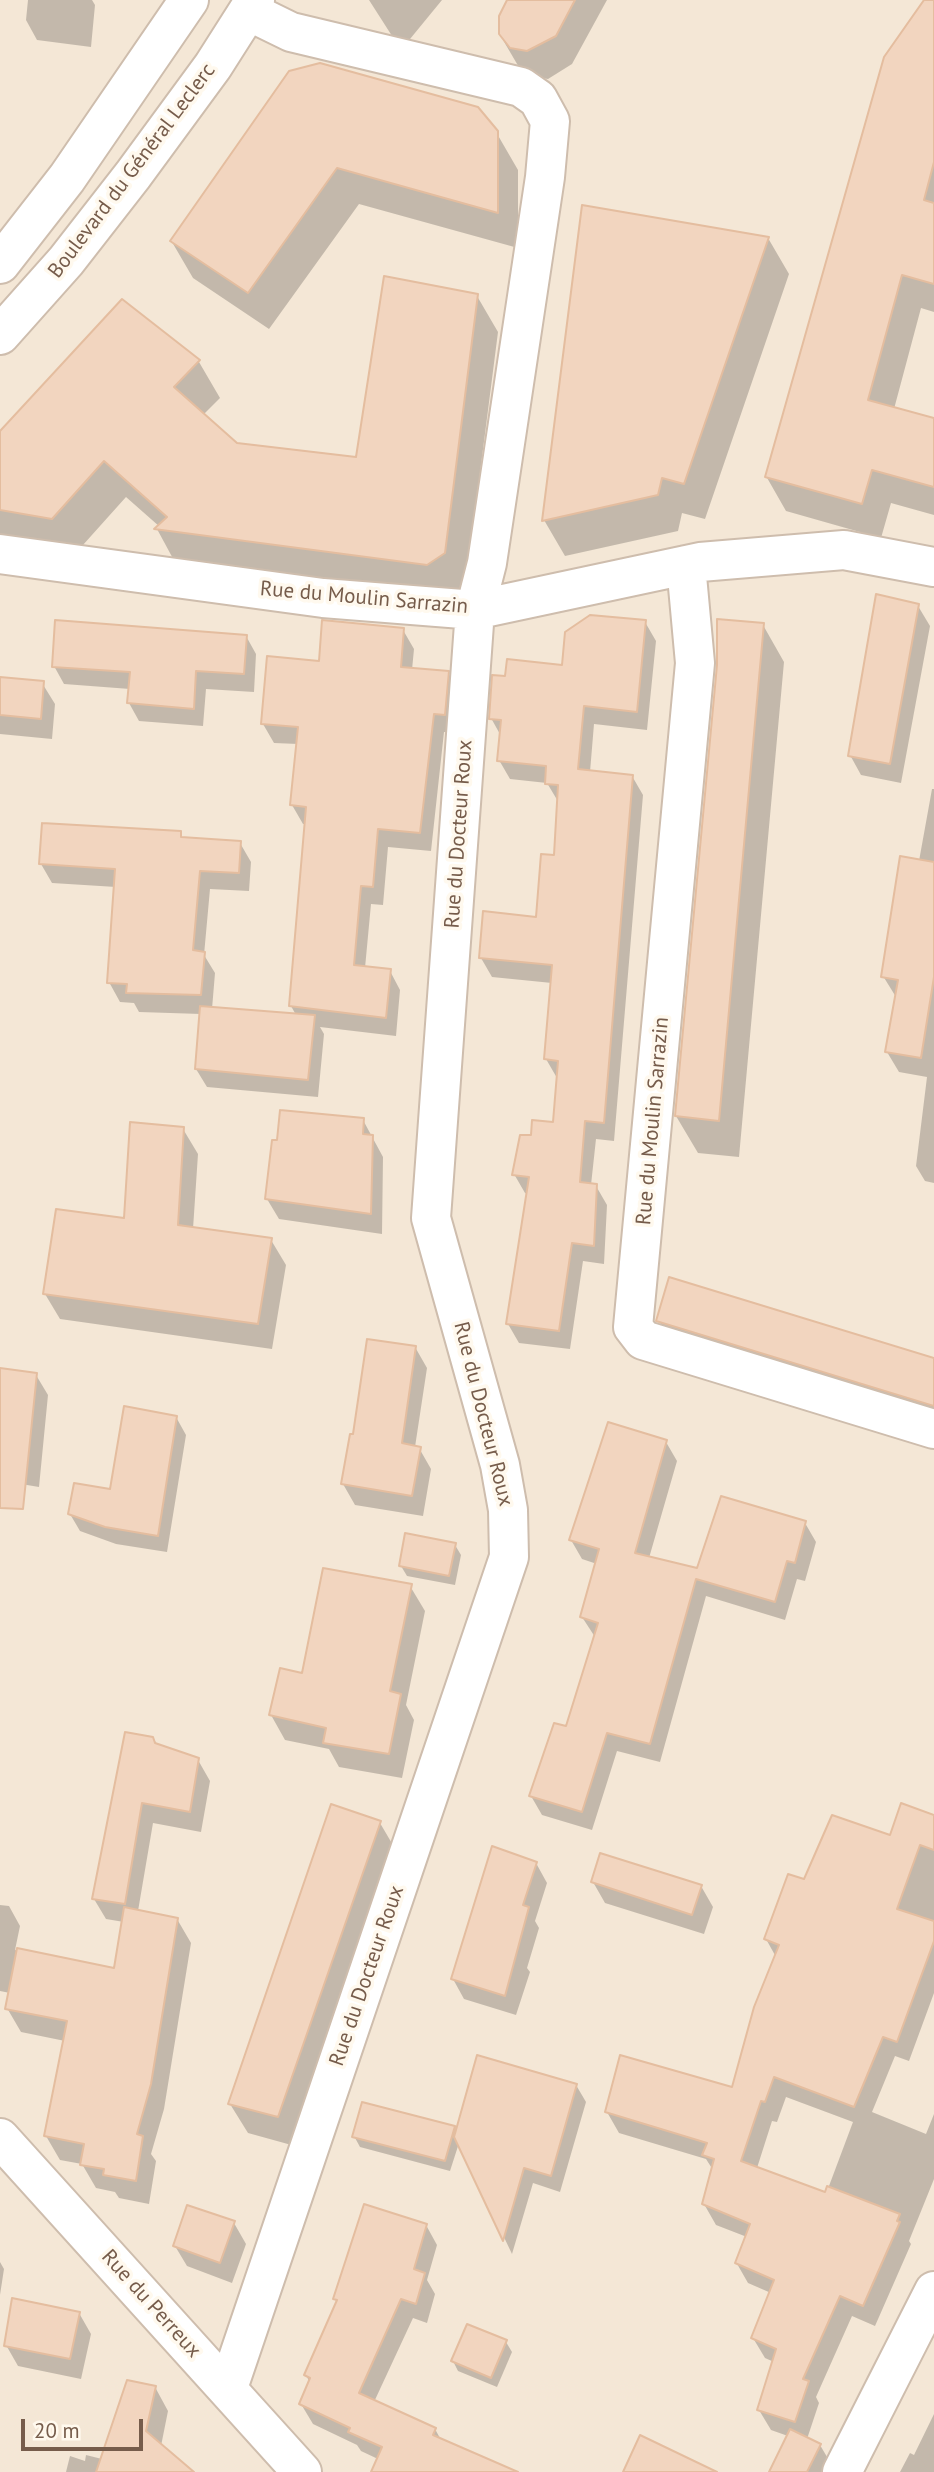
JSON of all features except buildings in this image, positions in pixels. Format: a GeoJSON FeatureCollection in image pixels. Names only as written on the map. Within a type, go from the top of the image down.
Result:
{"type":"FeatureCollection","features":[{"type":"Feature","properties":{"kind":"street"},"geometry":{"type":"LineString","coordinates":[[0,264],[75,167],[189,0]]}},
{"type":"Feature","properties":{"kind":"street","name":"Boulevard du Général Leclerc"},"geometry":{"type":"LineString","coordinates":[[0,335],[66,261],[134,175],[213,66],[251,6]]}},
{"type":"Feature","properties":{"kind":"street","name":"Rue du Docteur Roux"},"geometry":{"type":"LineString","coordinates":[[228,2388],[509,1556],[508,1510],[500,1465],[431,1218],[475,610],[487,564],[545,177],[550,121],[538,99],[521,87],[291,32],[251,6]]}},
{"type":"Feature","properties":{"kind":"street","name":"Rue du Moulin Sarrazin"},"geometry":{"type":"LineString","coordinates":[[0,554],[323,598],[475,610],[687,581],[844,550],[934,567]]}},
{"type":"Feature","properties":{"kind":"street","name":"Rue du Moulin Sarrazin"},"geometry":{"type":"LineString","coordinates":[[687,581],[695,663],[633,1327],[643,1340],[934,1429]]}},
{"type":"Feature","properties":{"kind":"street","name":"Rue du Perreux"},"geometry":{"type":"LineString","coordinates":[[0,2138],[302,2472]]}},
{"type":"Feature","properties":{"kind":"street"},"geometry":{"type":"LineString","coordinates":[[842,2472],[934,2291]]}},
{"type":"Feature","properties":{"kind":"shaded area"},"geometry":{"type":"Polygon","coordinates":[[[0,0],[934,0],[934,2472],[0,2472],[0,0]]]}}]}
